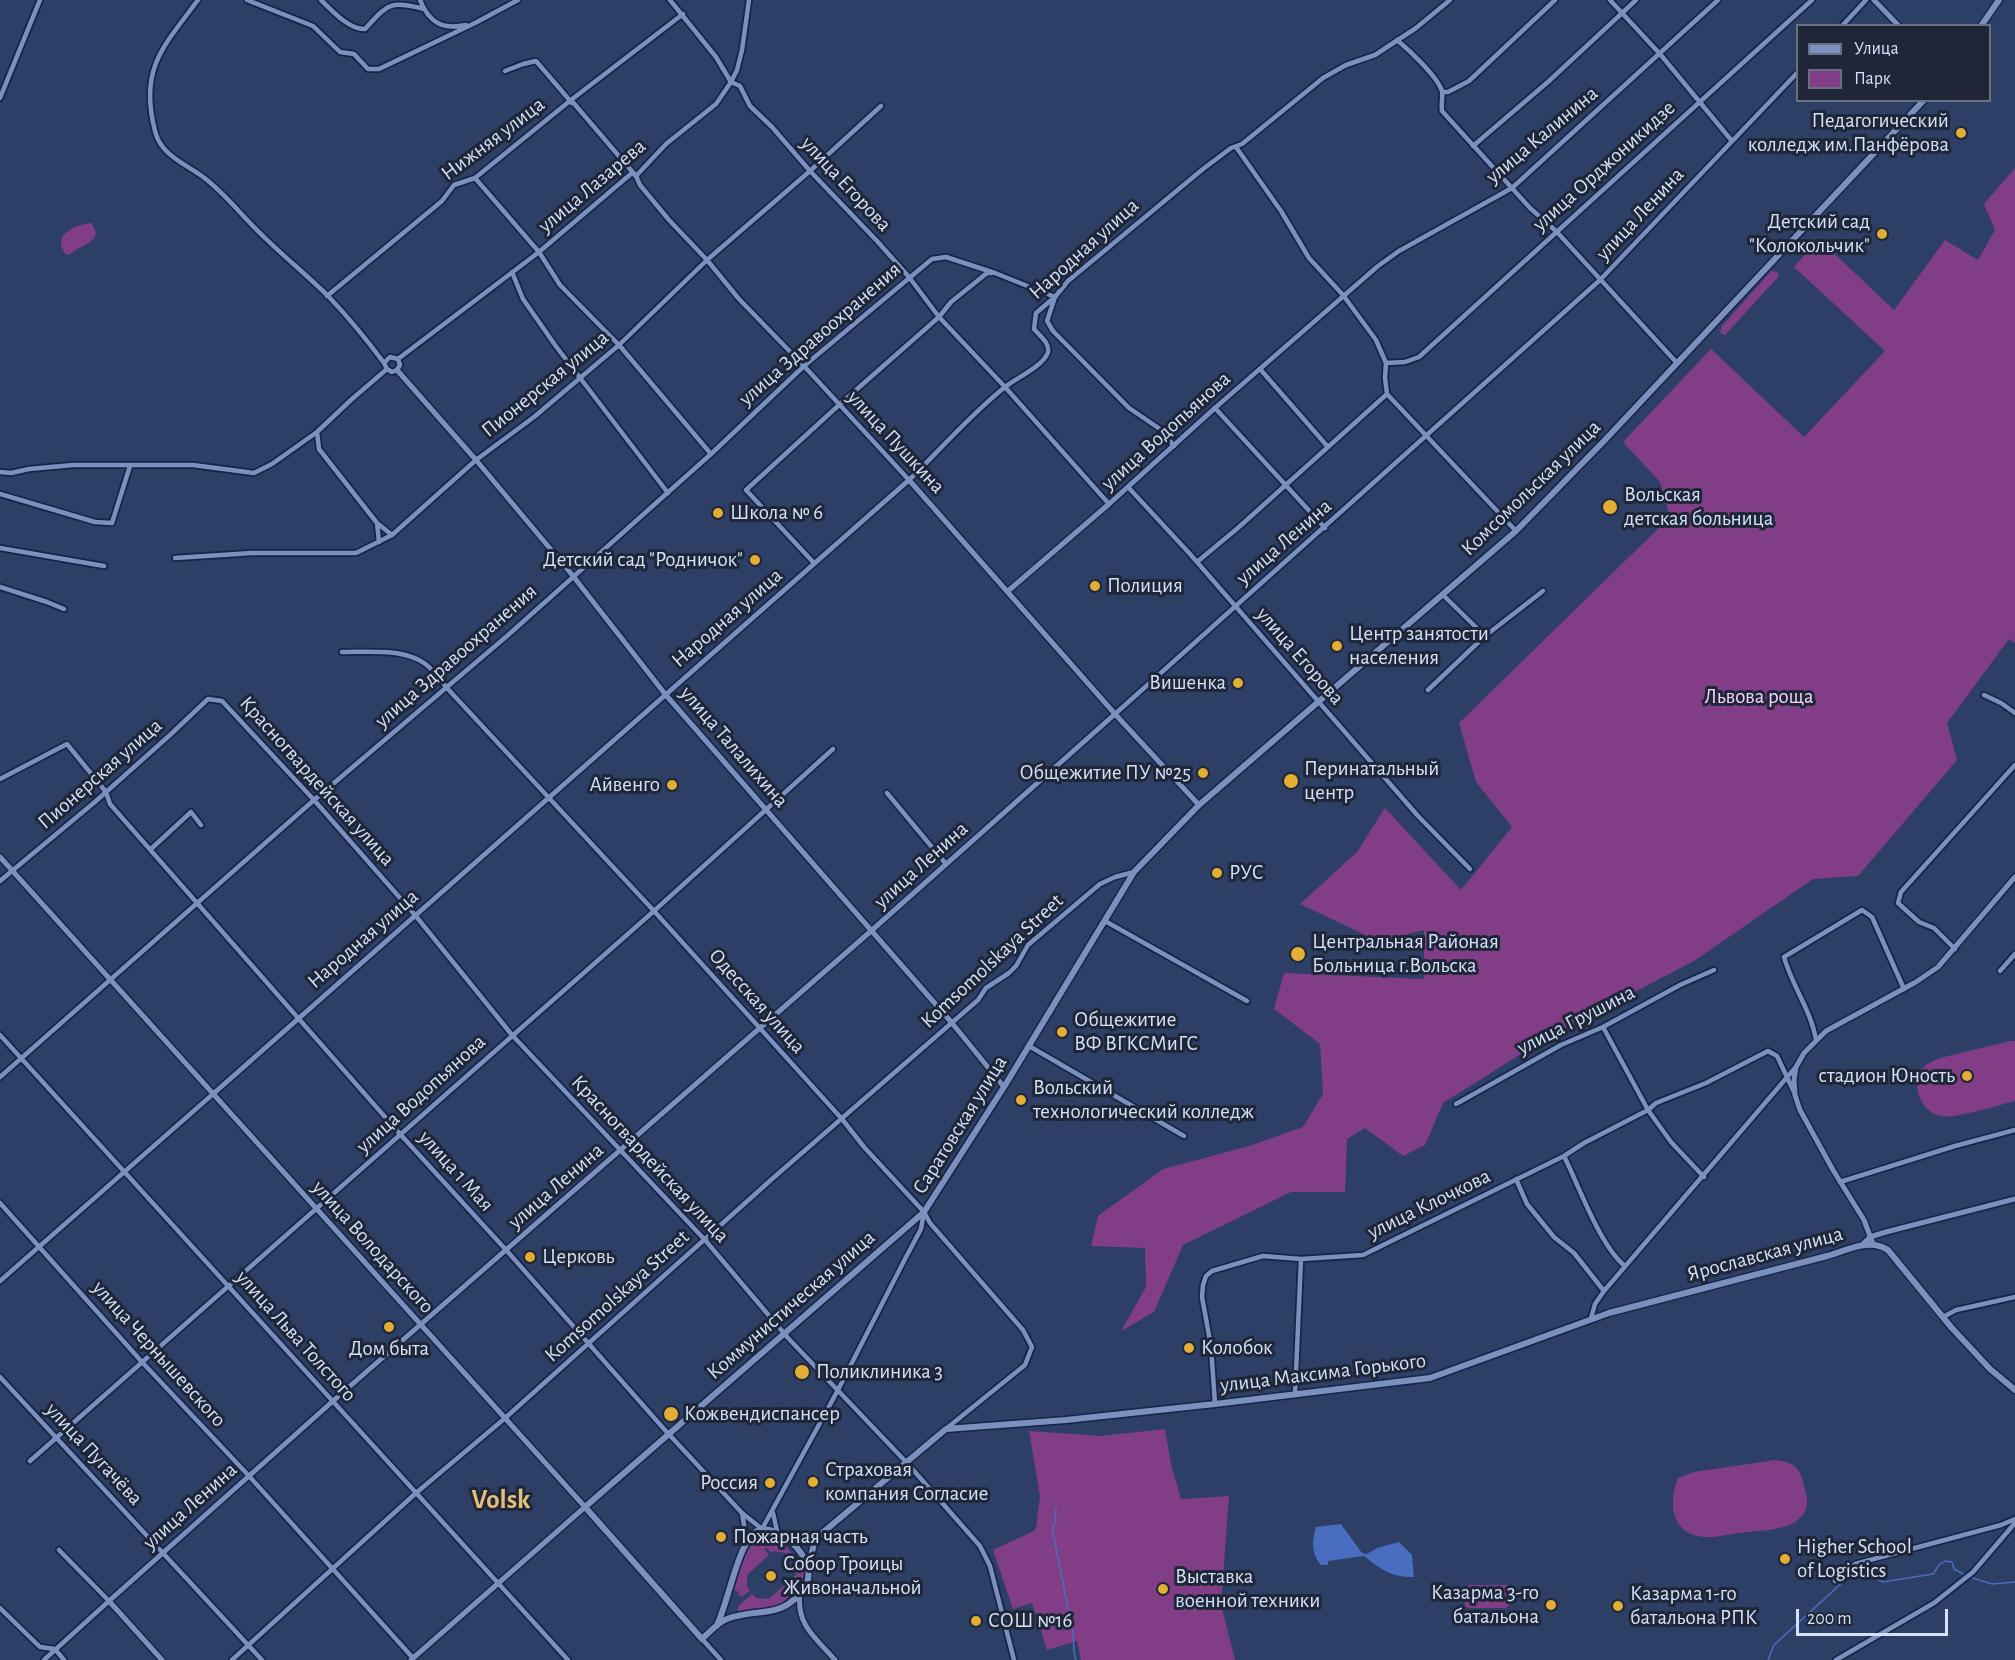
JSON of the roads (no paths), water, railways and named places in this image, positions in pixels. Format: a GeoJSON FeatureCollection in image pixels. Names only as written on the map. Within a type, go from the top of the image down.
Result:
{"type":"FeatureCollection","features":[{"type":"Feature","properties":{"kind":"main road"},"geometry":{"type":"LineString","coordinates":[[1983,24],[1999,0]]}},
{"type":"Feature","properties":{"kind":"main road","name":"Комсомольская улица"},"geometry":{"type":"LineString","coordinates":[[1134,872],[1199,806],[1516,531],[1922,102]]}},
{"type":"Feature","properties":{"kind":"main road","name":"Саратовская улица"},"geometry":{"type":"LineString","coordinates":[[924,1212],[1004,1087],[1134,872]]}},
{"type":"Feature","properties":{"kind":"main road","name":"Коммунистическая улица"},"geometry":{"type":"LineString","coordinates":[[585,1506],[924,1212]]}},
{"type":"Feature","properties":{"kind":"main road"},"geometry":{"type":"LineString","coordinates":[[1871,1241],[1884,1247],[1893,1255],[1990,1370],[2015,1390]]}},
{"type":"Feature","properties":{"kind":"main road","name":"Ярославская улица"},"geometry":{"type":"LineString","coordinates":[[1591,1318],[1827,1256],[1871,1241]]}},
{"type":"Feature","properties":{"kind":"main road","name":"улица Максима Горького"},"geometry":{"type":"LineString","coordinates":[[946,1429],[1066,1420],[1430,1378],[1591,1318]]}},
{"type":"Feature","properties":{"kind":"main road"},"geometry":{"type":"LineString","coordinates":[[789,1541],[801,1542],[816,1539],[946,1429]]}},
{"type":"Feature","properties":{"kind":"main road","name":"улица Володарского"},"geometry":{"type":"LineString","coordinates":[[585,1506],[702,1639]]}},
{"type":"Feature","properties":{"kind":"main road"},"geometry":{"type":"LineString","coordinates":[[717,1625],[747,1542],[757,1531],[762,1529],[777,1531],[806,1559],[809,1566]]}},
{"type":"Feature","properties":{"kind":"main road"},"geometry":{"type":"LineString","coordinates":[[702,1639],[717,1625],[735,1617],[780,1610],[800,1593],[808,1581],[809,1566],[816,1539]]}},
{"type":"Feature","properties":{"kind":"main road"},"geometry":{"type":"LineString","coordinates":[[725,1604],[727,1610],[735,1617]]}},
{"type":"Feature","properties":{"kind":"street"},"geometry":{"type":"LineString","coordinates":[[0,98],[40,0]]}},
{"type":"Feature","properties":{"kind":"street"},"geometry":{"type":"LineString","coordinates":[[198,0],[161,49],[153,70],[150,99],[155,134],[168,153],[207,180],[327,296],[358,329],[387,369],[392,372],[400,365],[398,360],[390,357],[384,363]]}},
{"type":"Feature","properties":{"kind":"street"},"geometry":{"type":"LineString","coordinates":[[247,0],[313,26],[340,52],[354,54],[368,69],[379,69],[518,0]]}},
{"type":"Feature","properties":{"kind":"street"},"geometry":{"type":"LineString","coordinates":[[321,0],[358,29],[365,29],[384,8],[395,2],[408,3],[424,9]]}},
{"type":"Feature","properties":{"kind":"street"},"geometry":{"type":"LineString","coordinates":[[420,0],[434,22],[442,26],[454,27],[475,23]]}},
{"type":"Feature","properties":{"kind":"street","name":"улица Егорова"},"geometry":{"type":"LineString","coordinates":[[670,0],[716,57],[731,82],[740,86],[750,106],[772,127],[909,277],[939,317],[1109,504]]}},
{"type":"Feature","properties":{"kind":"street","name":"улица Лазарева"},"geometry":{"type":"LineString","coordinates":[[398,360],[539,252],[634,174],[666,144],[717,104],[737,70],[749,0]]}},
{"type":"Feature","properties":{"kind":"street","name":"Народная улица"},"geometry":{"type":"LineString","coordinates":[[0,1281],[909,480],[1005,387],[1039,364],[1048,351],[1047,344],[1034,329],[1036,313],[1055,297],[1068,281],[1221,155],[1236,147],[1323,78],[1346,64],[1375,55],[1416,28],[1449,0]]}},
{"type":"Feature","properties":{"kind":"street"},"geometry":{"type":"LineString","coordinates":[[1442,92],[1448,92],[1469,81],[1555,0]]}},
{"type":"Feature","properties":{"kind":"street"},"geometry":{"type":"LineString","coordinates":[[1610,0],[1700,100],[1732,141]]}},
{"type":"Feature","properties":{"kind":"street"},"geometry":{"type":"LineString","coordinates":[[1473,146],[1549,81],[1636,0]]}},
{"type":"Feature","properties":{"kind":"street","name":"улица Калинина"},"geometry":{"type":"LineString","coordinates":[[1343,294],[1399,251],[1512,188],[1718,0]]}},
{"type":"Feature","properties":{"kind":"street","name":"улица Орджоникидзе"},"geometry":{"type":"LineString","coordinates":[[1386,363],[1405,362],[1419,357],[1812,0]]}},
{"type":"Feature","properties":{"kind":"street"},"geometry":{"type":"LineString","coordinates":[[1844,24],[1866,0]]}},
{"type":"Feature","properties":{"kind":"street"},"geometry":{"type":"LineString","coordinates":[[1874,0],[1897,24]]}},
{"type":"Feature","properties":{"kind":"street","name":"Нижняя улица"},"geometry":{"type":"LineString","coordinates":[[327,296],[442,201],[454,185],[475,178],[571,100],[683,14]]}},
{"type":"Feature","properties":{"kind":"street"},"geometry":{"type":"LineString","coordinates":[[1397,40],[1418,59],[1442,92],[1442,111],[1677,363]]}},
{"type":"Feature","properties":{"kind":"street","name":"улица Пушкина"},"geometry":{"type":"LineString","coordinates":[[505,71],[536,61],[634,174],[640,185],[669,220],[707,260],[739,299],[909,480],[1199,806]]}},
{"type":"Feature","properties":{"kind":"street","name":"улица Ленина"},"geometry":{"type":"LineString","coordinates":[[44,1660],[333,1401],[871,931],[1427,437],[1600,280],[1796,73]]}},
{"type":"Feature","properties":{"kind":"street","name":"Пионерская улица"},"geometry":{"type":"LineString","coordinates":[[174,558],[252,553],[356,553],[392,535],[477,460],[580,380],[707,260],[881,106]]}},
{"type":"Feature","properties":{"kind":"street"},"geometry":{"type":"LineString","coordinates":[[1236,147],[1281,211],[1309,258],[1343,294],[1376,340],[1386,363],[1387,394],[1516,531]]}},
{"type":"Feature","properties":{"kind":"street"},"geometry":{"type":"LineString","coordinates":[[475,178],[539,252],[560,285],[619,345],[711,454]]}},
{"type":"Feature","properties":{"kind":"street","name":"улица Здравоохранения"},"geometry":{"type":"LineString","coordinates":[[0,1077],[314,800],[507,636],[711,454],[804,366],[909,277],[932,259],[946,257],[995,273]]}},
{"type":"Feature","properties":{"kind":"street"},"geometry":{"type":"LineString","coordinates":[[512,272],[523,299],[580,380],[668,493]]}},
{"type":"Feature","properties":{"kind":"street"},"geometry":{"type":"LineString","coordinates":[[813,563],[746,490],[939,317],[951,302],[987,273],[995,273],[1055,297],[1047,321],[1053,331],[1129,408],[1160,429],[1174,446]]}},
{"type":"Feature","properties":{"kind":"street","name":"улица Водопьянова"},"geometry":{"type":"LineString","coordinates":[[1008,591],[1109,504],[1343,294]]}},
{"type":"Feature","properties":{"kind":"street"},"geometry":{"type":"LineString","coordinates":[[0,472],[11,473],[73,465],[193,465],[254,473],[272,464],[317,432],[387,369]]}},
{"type":"Feature","properties":{"kind":"street"},"geometry":{"type":"LineString","coordinates":[[1260,369],[1328,447]]}},
{"type":"Feature","properties":{"kind":"street","name":"улица Талалихина"},"geometry":{"type":"LineString","coordinates":[[397,370],[477,460],[666,694],[952,1023],[1004,1087]]}},
{"type":"Feature","properties":{"kind":"street"},"geometry":{"type":"LineString","coordinates":[[1197,562],[1387,394]]}},
{"type":"Feature","properties":{"kind":"street"},"geometry":{"type":"LineString","coordinates":[[1215,408],[1324,528]]}},
{"type":"Feature","properties":{"kind":"street"},"geometry":{"type":"LineString","coordinates":[[317,432],[319,449],[377,523],[392,535]]}},
{"type":"Feature","properties":{"kind":"street"},"geometry":{"type":"LineString","coordinates":[[0,494],[95,522],[112,523],[130,466]]}},
{"type":"Feature","properties":{"kind":"street","name":"улица Егорова"},"geometry":{"type":"LineString","coordinates":[[1128,487],[1236,606],[1399,794],[1470,870]]}},
{"type":"Feature","properties":{"kind":"street"},"geometry":{"type":"LineString","coordinates":[[377,523],[379,543]]}},
{"type":"Feature","properties":{"kind":"street"},"geometry":{"type":"LineString","coordinates":[[0,548],[104,566]]}},
{"type":"Feature","properties":{"kind":"street"},"geometry":{"type":"LineString","coordinates":[[0,587],[64,609]]}},
{"type":"Feature","properties":{"kind":"street"},"geometry":{"type":"LineString","coordinates":[[1428,690],[1485,636],[1543,591]]}},
{"type":"Feature","properties":{"kind":"street"},"geometry":{"type":"LineString","coordinates":[[1443,595],[1485,636]]}},
{"type":"Feature","properties":{"kind":"street","name":"Одесская улица"},"geometry":{"type":"LineString","coordinates":[[342,652],[398,654],[419,660],[433,670],[446,687],[654,911],[842,1119],[1016,1321],[1032,1347],[1025,1365],[946,1429]]}},
{"type":"Feature","properties":{"kind":"street"},"geometry":{"type":"LineString","coordinates":[[1984,695],[2015,713]]}},
{"type":"Feature","properties":{"kind":"street","name":"Пионерская улица"},"geometry":{"type":"LineString","coordinates":[[0,881],[105,792],[208,699],[222,700]]}},
{"type":"Feature","properties":{"kind":"street","name":"Красногвардейская улица"},"geometry":{"type":"LineString","coordinates":[[222,700],[415,915],[512,1035],[705,1240],[784,1333],[907,1463],[982,1550],[990,1566],[1014,1660]]}},
{"type":"Feature","properties":{"kind":"street","name":"улица 1 Мая"},"geometry":{"type":"LineString","coordinates":[[0,779],[67,744],[105,792],[111,804],[400,1134],[669,1434],[742,1513],[762,1529]]}},
{"type":"Feature","properties":{"kind":"street","name":"улица Водопьянова"},"geometry":{"type":"LineString","coordinates":[[30,1461],[654,911],[833,749]]}},
{"type":"Feature","properties":{"kind":"street"},"geometry":{"type":"LineString","coordinates":[[1955,949],[1934,928],[1918,922],[1898,903],[1901,892],[2015,765]]}},
{"type":"Feature","properties":{"kind":"street"},"geometry":{"type":"LineString","coordinates":[[887,793],[946,864]]}},
{"type":"Feature","properties":{"kind":"street"},"geometry":{"type":"LineString","coordinates":[[151,849],[191,812],[201,825]]}},
{"type":"Feature","properties":{"kind":"street","name":"улица Володарского"},"geometry":{"type":"LineString","coordinates":[[0,857],[504,1419],[585,1506]]}},
{"type":"Feature","properties":{"kind":"street","name":"Komsomolskaya Street"},"geometry":{"type":"LineString","coordinates":[[232,1660],[416,1493],[504,1419],[772,1179],[978,1000],[986,988],[1010,973],[1028,945],[1100,884],[1134,872]]}},
{"type":"Feature","properties":{"kind":"street"},"geometry":{"type":"LineString","coordinates":[[1591,1318],[1595,1304],[1604,1291],[1704,1177],[1816,1040],[1826,1031],[1904,989],[1938,967],[2015,877]]}},
{"type":"Feature","properties":{"kind":"street"},"geometry":{"type":"LineString","coordinates":[[1816,1040],[1813,1024],[1789,974],[1784,957],[1862,910],[1872,917],[1904,989]]}},
{"type":"Feature","properties":{"kind":"street"},"geometry":{"type":"LineString","coordinates":[[1105,921],[1247,1001]]}},
{"type":"Feature","properties":{"kind":"street"},"geometry":{"type":"LineString","coordinates":[[2000,971],[2015,954]]}},
{"type":"Feature","properties":{"kind":"street","name":"улица Грушина"},"geometry":{"type":"LineString","coordinates":[[1456,1104],[1561,1045],[1603,1027],[1680,985],[1714,970]]}},
{"type":"Feature","properties":{"kind":"street"},"geometry":{"type":"LineString","coordinates":[[1603,1027],[1648,1110],[1671,1142],[1704,1177]]}},
{"type":"Feature","properties":{"kind":"street","name":"улица Льва Толстого"},"geometry":{"type":"LineString","coordinates":[[0,1035],[568,1660]]}},
{"type":"Feature","properties":{"kind":"street","name":"Саратовская улица"},"geometry":{"type":"LineString","coordinates":[[1029,1046],[1184,1136]]}},
{"type":"Feature","properties":{"kind":"street","name":"улица Клочкова"},"geometry":{"type":"LineString","coordinates":[[1215,1404],[1211,1346],[1202,1297],[1206,1276],[1212,1271],[1263,1256],[1301,1259],[1363,1255],[1564,1156],[1648,1110],[1656,1102],[1706,1083],[1768,1051],[1777,1056],[1787,1078]]}},
{"type":"Feature","properties":{"kind":"street"},"geometry":{"type":"LineString","coordinates":[[1795,1095],[1796,1067]]}},
{"type":"Feature","properties":{"kind":"street"},"geometry":{"type":"LineString","coordinates":[[1787,1078],[1800,1110],[1864,1220],[1871,1241]]}},
{"type":"Feature","properties":{"kind":"street"},"geometry":{"type":"LineString","coordinates":[[1840,1182],[2015,1130]]}},
{"type":"Feature","properties":{"kind":"street"},"geometry":{"type":"LineString","coordinates":[[1564,1156],[1615,1258],[1625,1266]]}},
{"type":"Feature","properties":{"kind":"street"},"geometry":{"type":"LineString","coordinates":[[1516,1179],[1527,1204],[1554,1236],[1574,1252],[1604,1291]]}},
{"type":"Feature","properties":{"kind":"street","name":"Ярославская улица"},"geometry":{"type":"LineString","coordinates":[[1871,1241],[1886,1232],[2015,1199]]}},
{"type":"Feature","properties":{"kind":"street","name":"улица Чернышевского"},"geometry":{"type":"LineString","coordinates":[[0,1203],[412,1659]]}},
{"type":"Feature","properties":{"kind":"street","name":"Саратовская улица"},"geometry":{"type":"LineString","coordinates":[[762,1529],[838,1390],[921,1229],[924,1212]]}},
{"type":"Feature","properties":{"kind":"street"},"geometry":{"type":"LineString","coordinates":[[1295,1395],[1301,1259]]}},
{"type":"Feature","properties":{"kind":"street"},"geometry":{"type":"LineString","coordinates":[[1943,1317],[1956,1310],[2015,1297]]}},
{"type":"Feature","properties":{"kind":"street","name":"улица Пугачёва"},"geometry":{"type":"LineString","coordinates":[[0,1377],[262,1660]]}},
{"type":"Feature","properties":{"kind":"street","name":"Коммунистическая улица"},"geometry":{"type":"LineString","coordinates":[[412,1659],[585,1506]]}},
{"type":"Feature","properties":{"kind":"street"},"geometry":{"type":"LineString","coordinates":[[774,1510],[774,1524],[777,1531]]}},
{"type":"Feature","properties":{"kind":"street"},"geometry":{"type":"LineString","coordinates":[[742,1513],[747,1542]]}},
{"type":"Feature","properties":{"kind":"street"},"geometry":{"type":"LineString","coordinates":[[1836,1660],[1934,1604],[1973,1572],[2015,1521]]}},
{"type":"Feature","properties":{"kind":"street"},"geometry":{"type":"LineString","coordinates":[[1835,1581],[1855,1564],[2015,1521]]}},
{"type":"Feature","properties":{"kind":"street"},"geometry":{"type":"LineString","coordinates":[[59,1550],[162,1660]]}},
{"type":"Feature","properties":{"kind":"street"},"geometry":{"type":"LineString","coordinates":[[800,1593],[798,1608],[802,1621],[835,1660]]}},
{"type":"Feature","properties":{"kind":"street"},"geometry":{"type":"LineString","coordinates":[[0,1608],[40,1647],[55,1650],[64,1660]]}},
{"type":"Feature","properties":{"kind":"street","name":"улица Володарского"},"geometry":{"type":"LineString","coordinates":[[702,1639],[721,1660]]}},
{"type":"Feature","properties":{"kind":"water"},"geometry":{"type":"Polygon","coordinates":[[[1341,1524],[1362,1553],[1367,1554],[1377,1548],[1399,1542],[1412,1555],[1414,1577],[1387,1572],[1364,1556],[1328,1561],[1328,1565],[1321,1565],[1315,1556],[1313,1547],[1316,1527],[1341,1524]]]}},
{"type":"Feature","properties":{"kind":"waterway"},"geometry":{"type":"LineString","coordinates":[[1056,1508],[1055,1524],[1052,1528],[1068,1608],[1072,1615],[1070,1620],[1076,1660]]}},
{"type":"Feature","properties":{"kind":"waterway"},"geometry":{"type":"LineString","coordinates":[[1768,1660],[1774,1645],[1845,1580],[1857,1574],[1871,1576],[1883,1582],[1933,1574],[1945,1561],[1952,1562],[1954,1569],[1965,1575]]}},
{"type":"Feature","properties":{"kind":"waterway"},"geometry":{"type":"LineString","coordinates":[[1969,1577],[1992,1584],[2015,1582]]}},
{"type":"Feature","properties":{"kind":"place","name":"Педагогический колледж им.Панфёрова"},"geometry":{"type":"Point","coordinates":[1961,133]}},
{"type":"Feature","properties":{"kind":"place","name":"Детский сад \"Колокольчик\""},"geometry":{"type":"Point","coordinates":[1882,234]}},
{"type":"Feature","properties":{"kind":"place","name":"Вольская детская больница"},"geometry":{"type":"Point","coordinates":[1610,507]}},
{"type":"Feature","properties":{"kind":"place","name":"Школа № 6"},"geometry":{"type":"Point","coordinates":[718,513]}},
{"type":"Feature","properties":{"kind":"place","name":"Детский сад \"Родничок\""},"geometry":{"type":"Point","coordinates":[755,560]}},
{"type":"Feature","properties":{"kind":"place","name":"Полиция"},"geometry":{"type":"Point","coordinates":[1095,586]}},
{"type":"Feature","properties":{"kind":"place","name":"Центр занятости населения"},"geometry":{"type":"Point","coordinates":[1337,646]}},
{"type":"Feature","properties":{"kind":"place","name":"Вишенка"},"geometry":{"type":"Point","coordinates":[1238,683]}},
{"type":"Feature","properties":{"kind":"place","name":"Общежитие ПУ №25"},"geometry":{"type":"Point","coordinates":[1203,773]}},
{"type":"Feature","properties":{"kind":"place","name":"Перинатальный центр"},"geometry":{"type":"Point","coordinates":[1291,781]}},
{"type":"Feature","properties":{"kind":"place","name":"Айвенго"},"geometry":{"type":"Point","coordinates":[672,785]}},
{"type":"Feature","properties":{"kind":"place","name":"РУС"},"geometry":{"type":"Point","coordinates":[1217,873]}},
{"type":"Feature","properties":{"kind":"place","name":"Центральная Районая Больница г.Вольска"},"geometry":{"type":"Point","coordinates":[1298,954]}},
{"type":"Feature","properties":{"kind":"place","name":"Общежитие ВФ ВГКСМиГС"},"geometry":{"type":"Point","coordinates":[1062,1032]}},
{"type":"Feature","properties":{"kind":"place","name":"стадион Юность"},"geometry":{"type":"Point","coordinates":[1967,1076]}},
{"type":"Feature","properties":{"kind":"place","name":"Вольский технологический колледж"},"geometry":{"type":"Point","coordinates":[1021,1100]}},
{"type":"Feature","properties":{"kind":"place","name":"Церковь"},"geometry":{"type":"Point","coordinates":[530,1257]}},
{"type":"Feature","properties":{"kind":"place","name":"Дом быта"},"geometry":{"type":"Point","coordinates":[389,1327]}},
{"type":"Feature","properties":{"kind":"place","name":"Колобок"},"geometry":{"type":"Point","coordinates":[1189,1348]}},
{"type":"Feature","properties":{"kind":"place","name":"Поликлиника 3"},"geometry":{"type":"Point","coordinates":[802,1372]}},
{"type":"Feature","properties":{"kind":"place","name":"Кожвендиспансер"},"geometry":{"type":"Point","coordinates":[671,1414]}},
{"type":"Feature","properties":{"kind":"place","name":"Страховая компания Согласие"},"geometry":{"type":"Point","coordinates":[813,1482]}},
{"type":"Feature","properties":{"kind":"place","name":"Россия"},"geometry":{"type":"Point","coordinates":[770,1483]}},
{"type":"Feature","properties":{"kind":"place","name":"Пожарная часть"},"geometry":{"type":"Point","coordinates":[721,1537]}},
{"type":"Feature","properties":{"kind":"place","name":"Higher School of Logistics"},"geometry":{"type":"Point","coordinates":[1785,1559]}},
{"type":"Feature","properties":{"kind":"place","name":"Собор Троицы Живоначальной"},"geometry":{"type":"Point","coordinates":[771,1576]}},
{"type":"Feature","properties":{"kind":"place","name":"Выставка военной техники"},"geometry":{"type":"Point","coordinates":[1163,1589]}},
{"type":"Feature","properties":{"kind":"place","name":"Казарма 3-го батальона"},"geometry":{"type":"Point","coordinates":[1551,1605]}},
{"type":"Feature","properties":{"kind":"place","name":"Казарма 1-го батальона РПК"},"geometry":{"type":"Point","coordinates":[1618,1606]}},
{"type":"Feature","properties":{"kind":"place","name":"СОШ №16"},"geometry":{"type":"Point","coordinates":[976,1621]}},
{"type":"Feature","properties":{"kind":"district","name":"Volsk"},"geometry":{"type":"Point","coordinates":[501,1500]}},
{"type":"Feature","properties":{"kind":"park label","name":"Львова роща"},"geometry":{"type":"Point","coordinates":[1759,697]}}]}
